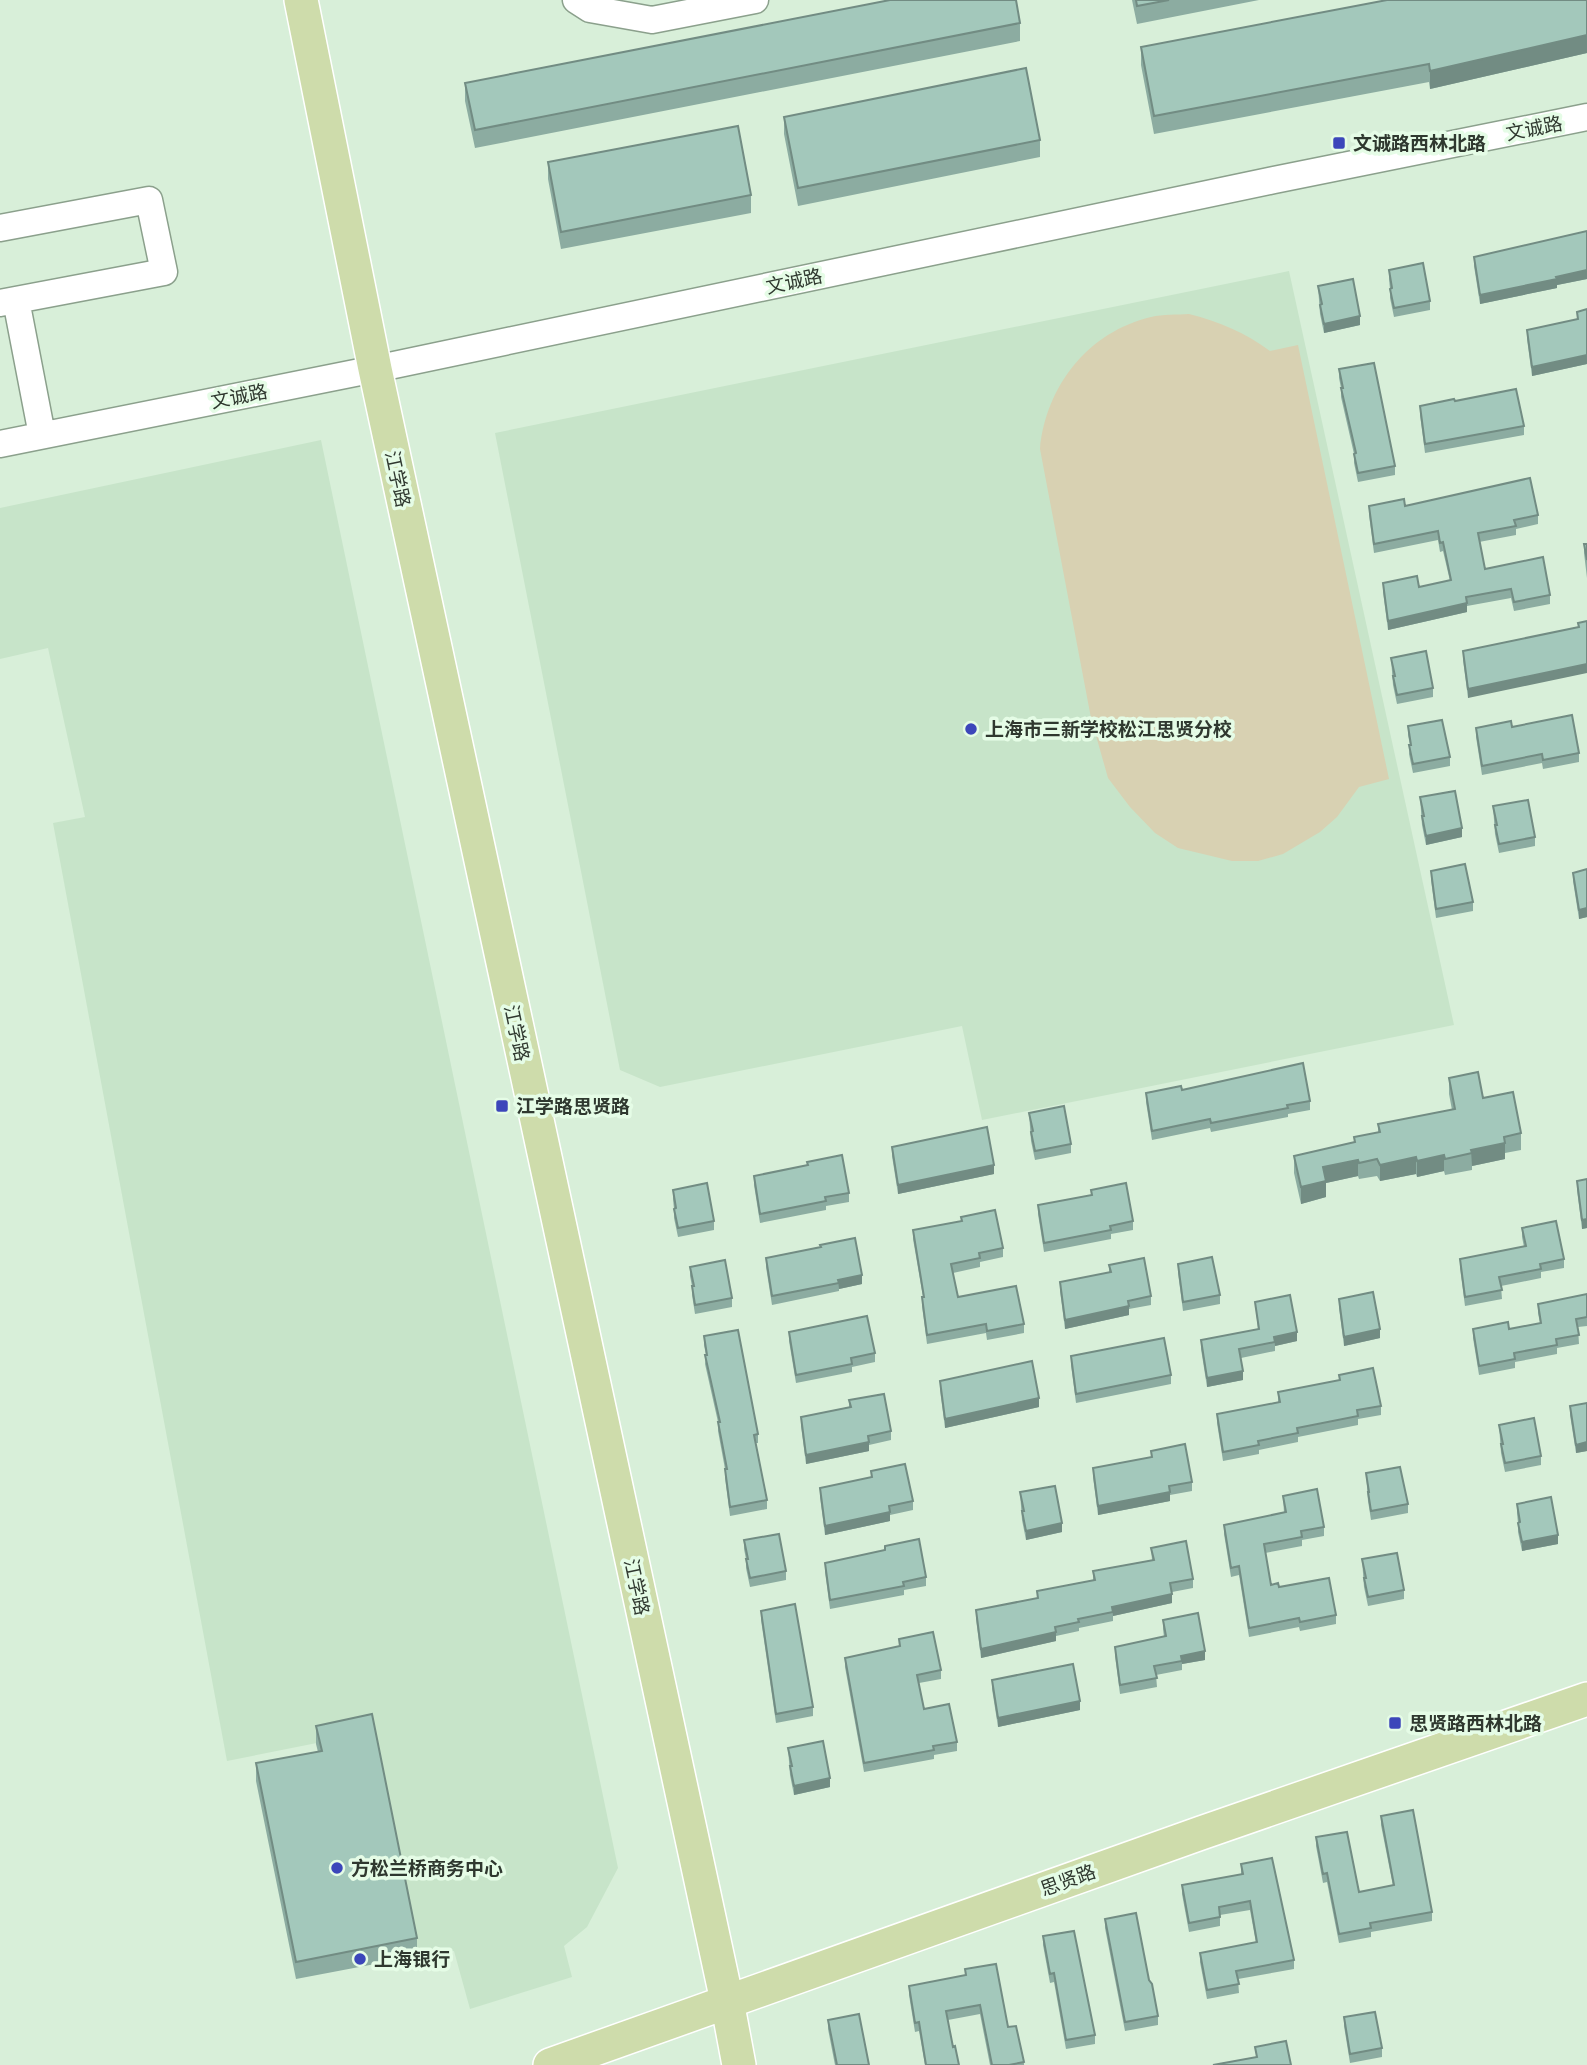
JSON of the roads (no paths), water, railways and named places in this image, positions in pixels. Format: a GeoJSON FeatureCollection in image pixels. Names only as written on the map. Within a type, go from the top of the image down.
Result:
{"type":"FeatureCollection","features":[{"type":"Feature","properties":{"kind":"main road","name":"江学路"},"geometry":{"type":"LineString","coordinates":[[301,0],[375,369],[727,2001],[738,2065]]}},
{"type":"Feature","properties":{"kind":"main road","name":"思贤路"},"geometry":{"type":"LineString","coordinates":[[550,2065],[1188,1837],[1587,1699]]}},
{"type":"Feature","properties":{"kind":"street"},"geometry":{"type":"LineString","coordinates":[[576,0],[590,9],[652,20],[755,0]]}},
{"type":"Feature","properties":{"kind":"street","name":"文诚路"},"geometry":{"type":"LineString","coordinates":[[0,444],[375,369],[1587,117]]}},
{"type":"Feature","properties":{"kind":"street"},"geometry":{"type":"LineString","coordinates":[[0,228],[149,200],[164,272],[8,301],[42,435]]}},
{"type":"Feature","properties":{"kind":"place","name":"文诚路西林北路"},"geometry":{"type":"Point","coordinates":[1339,143]}},
{"type":"Feature","properties":{"kind":"place","name":"上海市三新学校松江思贤分校"},"geometry":{"type":"Point","coordinates":[971,729]}},
{"type":"Feature","properties":{"kind":"place","name":"江学路思贤路"},"geometry":{"type":"Point","coordinates":[502,1106]}},
{"type":"Feature","properties":{"kind":"place","name":"思贤路西林北路"},"geometry":{"type":"Point","coordinates":[1395,1723]}},
{"type":"Feature","properties":{"kind":"place","name":"方松兰桥商务中心"},"geometry":{"type":"Point","coordinates":[337,1868]}},
{"type":"Feature","properties":{"kind":"place","name":"上海银行"},"geometry":{"type":"Point","coordinates":[360,1959]}}]}
